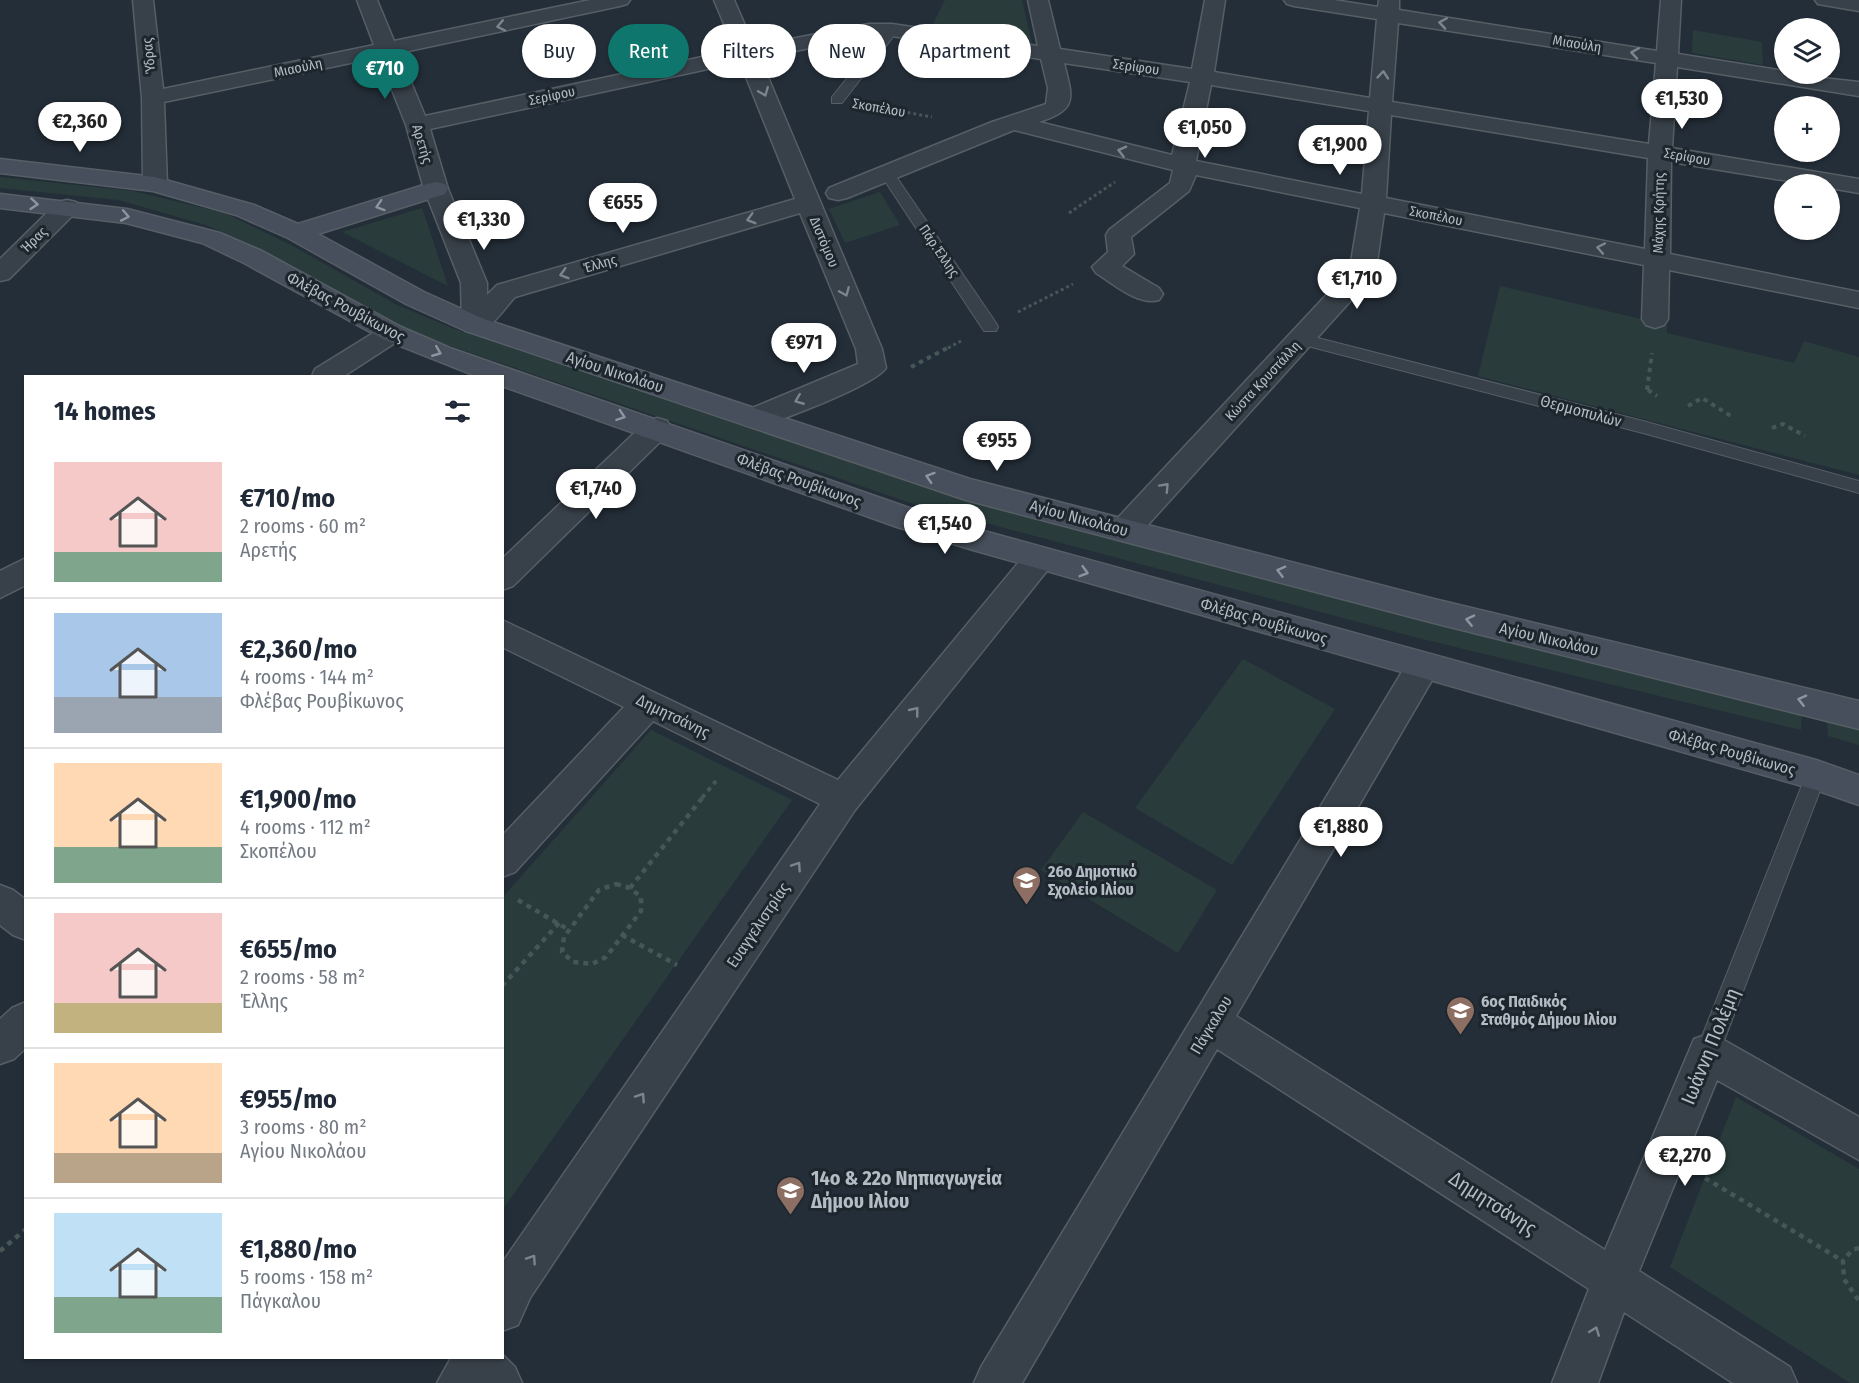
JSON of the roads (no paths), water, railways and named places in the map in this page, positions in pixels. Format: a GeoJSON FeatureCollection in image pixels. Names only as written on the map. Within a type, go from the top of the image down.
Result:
{"type":"FeatureCollection","features":[{"type":"Feature","properties":{"kind":"street","name":"Ύδρας"},"geometry":{"type":"LineString","coordinates":[[143,0],[153,98],[155,183]]}},
{"type":"Feature","properties":{"kind":"street","name":"Αρετής"},"geometry":{"type":"LineString","coordinates":[[367,0],[417,125],[436,189],[474,283],[475,325]]}},
{"type":"Feature","properties":{"kind":"street","name":"Μιαούλη"},"geometry":{"type":"LineString","coordinates":[[153,98],[620,0]]}},
{"type":"Feature","properties":{"kind":"street","name":"Διστόμου"},"geometry":{"type":"LineString","coordinates":[[724,0],[734,24]]}},
{"type":"Feature","properties":{"kind":"street"},"geometry":{"type":"LineString","coordinates":[[838,193],[888,176],[1005,126],[1042,115],[1057,106],[1059,88],[1038,0]]}},
{"type":"Feature","properties":{"kind":"street"},"geometry":{"type":"LineString","coordinates":[[1150,294],[1105,267],[1121,254],[1118,236],[1180,186],[1186,166],[1183,158],[1202,77],[1215,0]]}},
{"type":"Feature","properties":{"kind":"street","name":"Μιαούλη"},"geometry":{"type":"LineString","coordinates":[[1294,0],[1389,8],[1667,58],[1859,89]]}},
{"type":"Feature","properties":{"kind":"street","name":"Μάχης Κρήτης"},"geometry":{"type":"LineString","coordinates":[[1655,319],[1660,152],[1671,0]]}},
{"type":"Feature","properties":{"kind":"street"},"geometry":{"type":"LineString","coordinates":[[1825,0],[1859,5]]}},
{"type":"Feature","properties":{"kind":"street","name":"Κώστα Κρυστάλλη"},"geometry":{"type":"LineString","coordinates":[[1125,530],[1355,280],[1364,262],[1373,204],[1389,8]]}},
{"type":"Feature","properties":{"kind":"street","name":"Σερίφου"},"geometry":{"type":"LineString","coordinates":[[796,44],[869,30],[892,30],[1202,77],[1859,186]]}},
{"type":"Feature","properties":{"kind":"street","name":"Σερίφου"},"geometry":{"type":"LineString","coordinates":[[417,125],[701,64]]}},
{"type":"Feature","properties":{"kind":"street","name":"Διστόμου"},"geometry":{"type":"LineString","coordinates":[[755,418],[855,378],[872,368],[869,349],[757,78]]}},
{"type":"Feature","properties":{"kind":"street","name":"Σκοπέλου"},"geometry":{"type":"LineString","coordinates":[[1005,126],[1186,166],[1859,300]]}},
{"type":"Feature","properties":{"kind":"street"},"geometry":{"type":"LineString","coordinates":[[0,166],[155,183]]}},
{"type":"Feature","properties":{"kind":"street","name":"Αγίου Νικολάου"},"geometry":{"type":"LineString","coordinates":[[155,183],[245,210],[297,233],[415,298],[475,325],[966,489],[1434,611],[1859,715]]}},
{"type":"Feature","properties":{"kind":"street"},"geometry":{"type":"LineString","coordinates":[[297,233],[436,189]]}},
{"type":"Feature","properties":{"kind":"street","name":"Φλέβας Ρουβίκωνος"},"geometry":{"type":"LineString","coordinates":[[0,201],[67,207],[127,216],[211,238],[253,257],[392,333],[440,354],[502,375]]}},
{"type":"Feature","properties":{"kind":"street","name":"Έλλης"},"geometry":{"type":"LineString","coordinates":[[475,325],[506,291],[807,203]]}},
{"type":"Feature","properties":{"kind":"street","name":"Ήρας"},"geometry":{"type":"LineString","coordinates":[[0,273],[67,207]]}},
{"type":"Feature","properties":{"kind":"street"},"geometry":{"type":"LineString","coordinates":[[327,375],[392,333]]}},
{"type":"Feature","properties":{"kind":"street","name":"Φλέβας Ρουβίκωνος"},"geometry":{"type":"LineString","coordinates":[[504,376],[657,428],[908,519],[1039,559],[1816,775],[1859,790]]}},
{"type":"Feature","properties":{"kind":"street"},"geometry":{"type":"LineString","coordinates":[[504,576],[657,428]]}},
{"type":"Feature","properties":{"kind":"street","name":"Ευαγγελιστρίας"},"geometry":{"type":"LineString","coordinates":[[504,1305],[515,1283],[843,799],[1039,559]]}},
{"type":"Feature","properties":{"kind":"street"},"geometry":{"type":"LineString","coordinates":[[0,586],[24,571]]}},
{"type":"Feature","properties":{"kind":"street","name":"Δημητσάνης"},"geometry":{"type":"LineString","coordinates":[[504,633],[843,799]]}},
{"type":"Feature","properties":{"kind":"street","name":"Πάγκαλου"},"geometry":{"type":"LineString","coordinates":[[997,1383],[1423,666]]}},
{"type":"Feature","properties":{"kind":"street"},"geometry":{"type":"LineString","coordinates":[[504,859],[648,704]]}},
{"type":"Feature","properties":{"kind":"street"},"geometry":{"type":"LineString","coordinates":[[0,902],[24,921]]}},
{"type":"Feature","properties":{"kind":"street"},"geometry":{"type":"LineString","coordinates":[[0,1045],[24,1023]]}},
{"type":"Feature","properties":{"kind":"street","name":"Δημητσάνης"},"geometry":{"type":"LineString","coordinates":[[1212,1023],[1774,1383]]}},
{"type":"Feature","properties":{"kind":"street"},"geometry":{"type":"LineString","coordinates":[[1705,1062],[1859,1140]]}},
{"type":"Feature","properties":{"kind":"street","name":"Ιωάννη Πολέμη"},"geometry":{"type":"LineString","coordinates":[[1575,1383],[1614,1280],[1705,1062]]}},
{"type":"Feature","properties":{"kind":"lane"},"geometry":{"type":"LineString","coordinates":[[837,100],[892,30]]}},
{"type":"Feature","properties":{"kind":"lane","name":"Πάρ.Έλλης"},"geometry":{"type":"LineString","coordinates":[[888,176],[990,327]]}},
{"type":"Feature","properties":{"kind":"lane","name":"Θερμοπυλών"},"geometry":{"type":"LineString","coordinates":[[1302,339],[1643,427],[1859,487]]}},
{"type":"Feature","properties":{"kind":"lane","name":"Ιωάννη Πολέμη"},"geometry":{"type":"LineString","coordinates":[[1705,1062],[1816,775]]}},
{"type":"Feature","properties":{"kind":"place","name":"26ο Δημοτικό Σχολείο Ιλίου"},"geometry":{"type":"Point","coordinates":[1027,906]}},
{"type":"Feature","properties":{"kind":"place","name":"6ος Παιδικός Σταθμός Δήμου Ιλίου"},"geometry":{"type":"Point","coordinates":[1460,1036]}},
{"type":"Feature","properties":{"kind":"place","name":"14ο & 22ο Νηπιαγωγεία Δήμου Ιλίου"},"geometry":{"type":"Point","coordinates":[790,1216]}}]}
